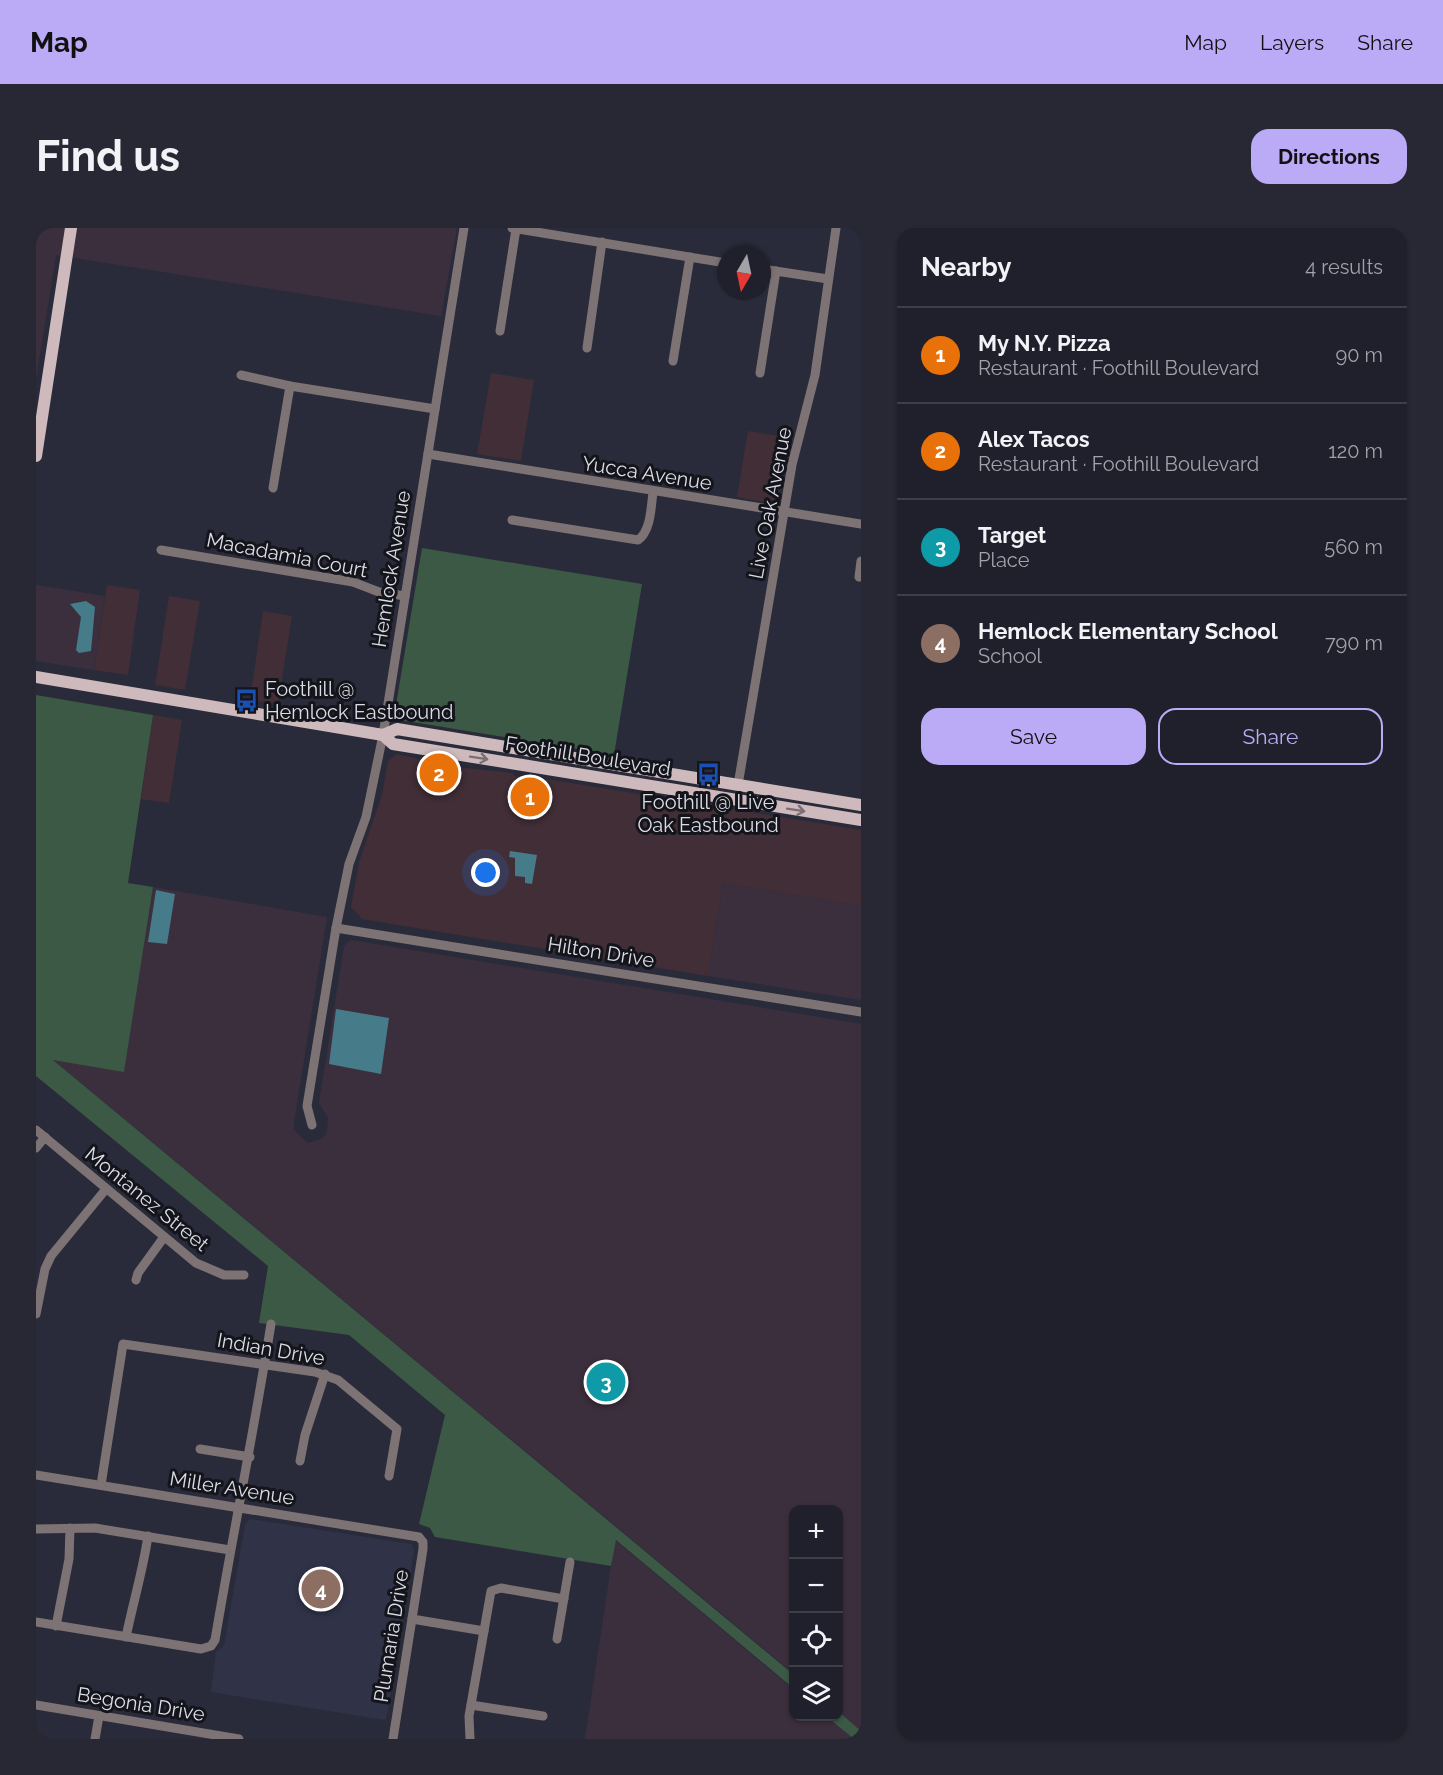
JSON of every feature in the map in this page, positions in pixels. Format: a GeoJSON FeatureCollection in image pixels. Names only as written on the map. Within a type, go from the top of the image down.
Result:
{"type":"FeatureCollection","features":[{"type":"Feature","properties":{"kind":"main road"},"geometry":{"type":"LineString","coordinates":[[36,456],[71,228]]}},
{"type":"Feature","properties":{"kind":"main road","name":"Foothill Boulevard"},"geometry":{"type":"LineString","coordinates":[[36,677],[383,735],[393,744],[861,820]]}},
{"type":"Feature","properties":{"kind":"main road","name":"Foothill Boulevard"},"geometry":{"type":"LineString","coordinates":[[383,735],[397,729],[861,805]]}},
{"type":"Feature","properties":{"kind":"street","name":"Hemlock Avenue"},"geometry":{"type":"LineString","coordinates":[[312,1125],[307,1106],[336,928],[349,864],[366,817],[383,735],[464,228]]}},
{"type":"Feature","properties":{"kind":"street"},"geometry":{"type":"LineString","coordinates":[[500,331],[514,228],[717,262]]}},
{"type":"Feature","properties":{"kind":"street","name":"Live Oak Avenue"},"geometry":{"type":"LineString","coordinates":[[738,785],[792,465],[815,375],[837,228]]}},
{"type":"Feature","properties":{"kind":"street"},"geometry":{"type":"LineString","coordinates":[[587,348],[602,242]]}},
{"type":"Feature","properties":{"kind":"street"},"geometry":{"type":"LineString","coordinates":[[674,361],[690,257]]}},
{"type":"Feature","properties":{"kind":"street"},"geometry":{"type":"LineString","coordinates":[[771,270],[828,279]]}},
{"type":"Feature","properties":{"kind":"street"},"geometry":{"type":"LineString","coordinates":[[760,373],[776,271]]}},
{"type":"Feature","properties":{"kind":"street"},"geometry":{"type":"LineString","coordinates":[[241,375],[290,386],[435,409]]}},
{"type":"Feature","properties":{"kind":"street"},"geometry":{"type":"LineString","coordinates":[[273,488],[290,386]]}},
{"type":"Feature","properties":{"kind":"street","name":"Yucca Avenue"},"geometry":{"type":"LineString","coordinates":[[428,454],[861,524]]}},
{"type":"Feature","properties":{"kind":"street"},"geometry":{"type":"LineString","coordinates":[[512,520],[638,540],[644,536],[647,527],[654,492]]}},
{"type":"Feature","properties":{"kind":"street","name":"Macadamia Court"},"geometry":{"type":"LineString","coordinates":[[161,550],[353,582],[379,592],[405,596]]}},
{"type":"Feature","properties":{"kind":"street"},"geometry":{"type":"LineString","coordinates":[[861,561],[859,577],[861,577]]}},
{"type":"Feature","properties":{"kind":"street","name":"Hilton Drive"},"geometry":{"type":"LineString","coordinates":[[336,928],[861,1012]]}},
{"type":"Feature","properties":{"kind":"street","name":"Montanez Street"},"geometry":{"type":"LineString","coordinates":[[36,1130],[164,1237],[211,1272],[244,1275]]}},
{"type":"Feature","properties":{"kind":"street"},"geometry":{"type":"LineString","coordinates":[[36,1148],[45,1137]]}},
{"type":"Feature","properties":{"kind":"street"},"geometry":{"type":"LineString","coordinates":[[36,1314],[45,1269],[51,1256],[106,1189]]}},
{"type":"Feature","properties":{"kind":"street"},"geometry":{"type":"LineString","coordinates":[[136,1280],[138,1272],[164,1237]]}},
{"type":"Feature","properties":{"kind":"street"},"geometry":{"type":"LineString","coordinates":[[36,1622],[201,1649],[211,1646],[216,1640],[238,1506],[250,1457],[271,1324]]}},
{"type":"Feature","properties":{"kind":"street","name":"Indian Drive"},"geometry":{"type":"LineString","coordinates":[[101,1485],[123,1344],[325,1374],[348,1387],[397,1429],[389,1476]]}},
{"type":"Feature","properties":{"kind":"street"},"geometry":{"type":"LineString","coordinates":[[300,1461],[305,1435],[325,1374]]}},
{"type":"Feature","properties":{"kind":"street"},"geometry":{"type":"LineString","coordinates":[[200,1449],[250,1457]]}},
{"type":"Feature","properties":{"kind":"street","name":"Miller Avenue"},"geometry":{"type":"LineString","coordinates":[[36,1474],[412,1534],[421,1539]]}},
{"type":"Feature","properties":{"kind":"street"},"geometry":{"type":"LineString","coordinates":[[56,1626],[69,1559],[69,1528]]}},
{"type":"Feature","properties":{"kind":"street"},"geometry":{"type":"LineString","coordinates":[[36,1529],[95,1528],[230,1550]]}},
{"type":"Feature","properties":{"kind":"street"},"geometry":{"type":"LineString","coordinates":[[126,1637],[132,1603],[144,1568],[148,1536]]}},
{"type":"Feature","properties":{"kind":"street","name":"Plumaria Drive"},"geometry":{"type":"LineString","coordinates":[[393,1739],[423,1549],[421,1539]]}},
{"type":"Feature","properties":{"kind":"street"},"geometry":{"type":"LineString","coordinates":[[557,1639],[570,1562]]}},
{"type":"Feature","properties":{"kind":"street"},"geometry":{"type":"LineString","coordinates":[[470,1739],[471,1705],[493,1590],[501,1588],[564,1599]]}},
{"type":"Feature","properties":{"kind":"street"},"geometry":{"type":"LineString","coordinates":[[412,1619],[484,1631]]}},
{"type":"Feature","properties":{"kind":"street","name":"Begonia Drive"},"geometry":{"type":"LineString","coordinates":[[36,1705],[239,1739]]}},
{"type":"Feature","properties":{"kind":"street"},"geometry":{"type":"LineString","coordinates":[[471,1705],[543,1716]]}},
{"type":"Feature","properties":{"kind":"street"},"geometry":{"type":"LineString","coordinates":[[95,1739],[99,1716]]}},
{"type":"Feature","properties":{"kind":"street"},"geometry":{"type":"LineString","coordinates":[[172,1739],[175,1728]]}},
{"type":"Feature","properties":{"kind":"shaded area"},"geometry":{"type":"Polygon","coordinates":[[[36,228],[457,228],[441,316],[56,255],[36,379],[36,228]]]}},
{"type":"Feature","properties":{"kind":"shaded area"},"geometry":{"type":"Polygon","coordinates":[[[491,373],[534,380],[521,461],[477,454],[491,373]]]}},
{"type":"Feature","properties":{"kind":"shaded area"},"geometry":{"type":"Polygon","coordinates":[[[748,431],[787,437],[776,504],[737,497],[748,431]]]}},
{"type":"Feature","properties":{"kind":"shaded area"},"geometry":{"type":"Polygon","coordinates":[[[36,585],[105,596],[94,670],[36,661],[36,585]]]}},
{"type":"Feature","properties":{"kind":"shaded area"},"geometry":{"type":"Polygon","coordinates":[[[107,585],[140,590],[128,675],[94,670],[107,585]]]}},
{"type":"Feature","properties":{"kind":"shaded area"},"geometry":{"type":"Polygon","coordinates":[[[169,596],[200,601],[185,690],[155,685],[169,596]]]}},
{"type":"Feature","properties":{"kind":"shaded area"},"geometry":{"type":"Polygon","coordinates":[[[86,601],[95,607],[91,651],[79,653],[76,650],[81,617],[70,604],[86,601]]]}},
{"type":"Feature","properties":{"kind":"shaded area"},"geometry":{"type":"Polygon","coordinates":[[[263,611],[292,616],[278,704],[250,700],[263,611]]]}},
{"type":"Feature","properties":{"kind":"shaded area"},"geometry":{"type":"Polygon","coordinates":[[[153,715],[182,720],[169,803],[141,799],[153,715]]]}},
{"type":"Feature","properties":{"kind":"shaded area"},"geometry":{"type":"Polygon","coordinates":[[[397,754],[448,766],[512,773],[515,776],[528,776],[861,830],[861,906],[723,883],[708,976],[362,919],[351,907],[359,862],[382,795],[388,761],[397,754]]]}},
{"type":"Feature","properties":{"kind":"shaded area"},"geometry":{"type":"Polygon","coordinates":[[[510,851],[537,855],[532,884],[525,883],[525,877],[515,876],[515,858],[509,857],[510,851]]]}},
{"type":"Feature","properties":{"kind":"shaded area"},"geometry":{"type":"Polygon","coordinates":[[[723,883],[861,906],[861,1000],[708,976],[723,883]]]}},
{"type":"Feature","properties":{"kind":"shaded area"},"geometry":{"type":"Polygon","coordinates":[[[153,887],[327,917],[294,1122],[294,1130],[308,1143],[322,1139],[327,1133],[328,1118],[319,1103],[344,946],[351,940],[861,1024],[861,1731],[843,1715],[843,1505],[789,1505],[789,1670],[52,1059],[124,1071],[153,887]]]}},
{"type":"Feature","properties":{"kind":"shaded area"},"geometry":{"type":"Polygon","coordinates":[[[156,890],[175,894],[167,944],[148,942],[156,890]]]}},
{"type":"Feature","properties":{"kind":"shaded area"},"geometry":{"type":"Polygon","coordinates":[[[336,1009],[389,1018],[381,1074],[329,1064],[336,1009]]]}},
{"type":"Feature","properties":{"kind":"shaded area"},"geometry":{"type":"Polygon","coordinates":[[[250,1519],[411,1544],[414,1550],[386,1720],[211,1692],[216,1652],[224,1646],[245,1525],[250,1519]]]}},
{"type":"Feature","properties":{"kind":"shaded area"},"geometry":{"type":"Polygon","coordinates":[[[615,1540],[789,1686],[789,1721],[832,1721],[854,1739],[585,1739],[615,1540]]]}},
{"type":"Feature","properties":{"kind":"green space"},"geometry":{"type":"Polygon","coordinates":[[[422,548],[642,584],[614,755],[400,720],[395,711],[422,548]]]}},
{"type":"Feature","properties":{"kind":"green space"},"geometry":{"type":"Polygon","coordinates":[[[36,695],[153,715],[128,883],[153,887],[124,1072],[53,1060],[789,1671],[789,1685],[616,1540],[611,1566],[435,1537],[430,1528],[419,1524],[445,1415],[349,1335],[259,1323],[268,1266],[36,1076],[36,695]]]}},
{"type":"Feature","properties":{"kind":"green space"},"geometry":{"type":"Polygon","coordinates":[[[843,1715],[861,1731],[861,1739],[854,1739],[832,1721],[843,1721],[843,1715]]]}},
{"type":"Feature","properties":{"kind":"place","name":"Foothill @ Hemlock Eastbound"},"geometry":{"type":"Point","coordinates":[247,701]}},
{"type":"Feature","properties":{"kind":"place","name":"Alex Tacos"},"geometry":{"type":"Point","coordinates":[439,773]}},
{"type":"Feature","properties":{"kind":"place","name":"Foothill @ Live Oak Eastbound"},"geometry":{"type":"Point","coordinates":[708,774]}},
{"type":"Feature","properties":{"kind":"place","name":"My N.Y. Pizza"},"geometry":{"type":"Point","coordinates":[530,797]}},
{"type":"Feature","properties":{"kind":"place","name":"Target"},"geometry":{"type":"Point","coordinates":[606,1382]}},
{"type":"Feature","properties":{"kind":"place","name":"Hemlock Elementary School"},"geometry":{"type":"Point","coordinates":[321,1589]}}]}
